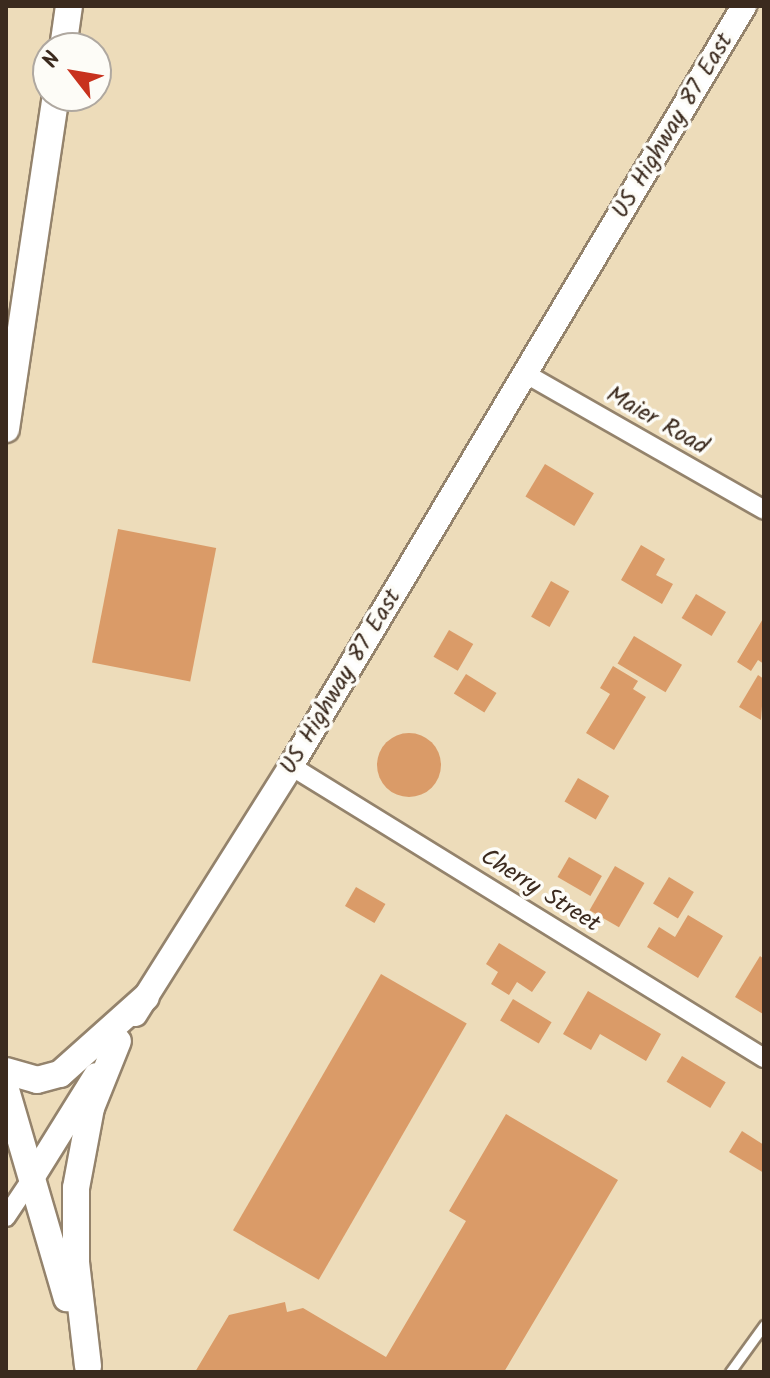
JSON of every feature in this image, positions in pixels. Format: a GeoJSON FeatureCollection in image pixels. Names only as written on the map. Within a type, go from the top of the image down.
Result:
{"type":"FeatureCollection","features":[{"type":"Feature","properties":{"kind":"main road"},"geometry":{"type":"LineString","coordinates":[[65,32],[69,6]]}},
{"type":"Feature","properties":{"kind":"main road"},"geometry":{"type":"LineString","coordinates":[[6,429],[54,112]]}},
{"type":"Feature","properties":{"kind":"main road"},"geometry":{"type":"LineString","coordinates":[[6,1071],[37,1080],[60,1074],[146,997]]}},
{"type":"Feature","properties":{"kind":"main road"},"geometry":{"type":"LineString","coordinates":[[89,1369],[76,1262],[76,1188],[91,1108],[118,1041]]}},
{"type":"Feature","properties":{"kind":"main road"},"geometry":{"type":"LineString","coordinates":[[6,1090],[89,1369]]}},
{"type":"Feature","properties":{"kind":"street","name":"US Highway 87 East"},"geometry":{"type":"LineString","coordinates":[[32,1178],[291,766],[744,6]]}},
{"type":"Feature","properties":{"kind":"street","name":"Maier Road"},"geometry":{"type":"LineString","coordinates":[[526,374],[764,510]]}},
{"type":"Feature","properties":{"kind":"street","name":"Cherry Street"},"geometry":{"type":"LineString","coordinates":[[291,766],[764,1058]]}},
{"type":"Feature","properties":{"kind":"street"},"geometry":{"type":"LineString","coordinates":[[6,1217],[32,1178]]}},
{"type":"Feature","properties":{"kind":"lane"},"geometry":{"type":"LineString","coordinates":[[730,1372],[764,1325]]}},
{"type":"Feature","properties":{"kind":"building"},"geometry":{"type":"Polygon","coordinates":[[[545,464],[594,493],[574,526],[525,497],[545,464]]]}},
{"type":"Feature","properties":{"kind":"building"},"geometry":{"type":"Polygon","coordinates":[[[118,529],[216,548],[190,682],[92,663],[118,529]]]}},
{"type":"Feature","properties":{"kind":"building"},"geometry":{"type":"Polygon","coordinates":[[[641,545],[665,559],[656,575],[673,584],[662,604],[621,580],[641,545]]]}},
{"type":"Feature","properties":{"kind":"building"},"geometry":{"type":"Polygon","coordinates":[[[551,581],[569,591],[549,627],[531,617],[551,581]]]}},
{"type":"Feature","properties":{"kind":"building"},"geometry":{"type":"Polygon","coordinates":[[[696,594],[726,612],[712,636],[682,618],[696,594]]]}},
{"type":"Feature","properties":{"kind":"building"},"geometry":{"type":"Polygon","coordinates":[[[764,617],[764,664],[758,660],[751,671],[737,662],[764,617]]]}},
{"type":"Feature","properties":{"kind":"building"},"geometry":{"type":"Polygon","coordinates":[[[449,630],[473,644],[458,671],[434,657],[449,630]]]}},
{"type":"Feature","properties":{"kind":"building"},"geometry":{"type":"Polygon","coordinates":[[[634,636],[682,665],[666,692],[618,663],[634,636]]]}},
{"type":"Feature","properties":{"kind":"building"},"geometry":{"type":"Polygon","coordinates":[[[613,666],[638,681],[633,689],[646,697],[614,750],[586,733],[610,694],[600,688],[613,666]]]}},
{"type":"Feature","properties":{"kind":"building"},"geometry":{"type":"Polygon","coordinates":[[[466,674],[497,693],[484,713],[454,694],[466,674]]]}},
{"type":"Feature","properties":{"kind":"building"},"geometry":{"type":"Polygon","coordinates":[[[758,675],[764,679],[761,720],[739,707],[758,675]]]}},
{"type":"Feature","properties":{"kind":"building"},"geometry":{"type":"Polygon","coordinates":[[[403,733],[415,733],[432,742],[439,753],[439,777],[432,788],[415,797],[403,797],[391,792],[382,783],[377,771],[377,759],[382,747],[391,738],[403,733]]]}},
{"type":"Feature","properties":{"kind":"building"},"geometry":{"type":"Polygon","coordinates":[[[578,778],[609,796],[596,819],[564,801],[578,778]]]}},
{"type":"Feature","properties":{"kind":"building"},"geometry":{"type":"Polygon","coordinates":[[[569,857],[602,876],[590,896],[558,877],[569,857]]]}},
{"type":"Feature","properties":{"kind":"building"},"geometry":{"type":"Polygon","coordinates":[[[615,866],[644,883],[619,927],[590,910],[615,866]]]}},
{"type":"Feature","properties":{"kind":"building"},"geometry":{"type":"Polygon","coordinates":[[[669,877],[694,892],[678,919],[653,904],[669,877]]]}},
{"type":"Feature","properties":{"kind":"building"},"geometry":{"type":"Polygon","coordinates":[[[356,887],[385,904],[374,923],[345,906],[356,887]]]}},
{"type":"Feature","properties":{"kind":"building"},"geometry":{"type":"Polygon","coordinates":[[[688,915],[723,936],[698,978],[647,947],[659,927],[675,937],[688,915]]]}},
{"type":"Feature","properties":{"kind":"building"},"geometry":{"type":"Polygon","coordinates":[[[499,943],[546,972],[532,992],[517,982],[509,995],[491,984],[498,972],[486,964],[499,943]]]}},
{"type":"Feature","properties":{"kind":"building"},"geometry":{"type":"Polygon","coordinates":[[[760,956],[764,959],[763,1014],[735,997],[760,956]]]}},
{"type":"Feature","properties":{"kind":"building"},"geometry":{"type":"Polygon","coordinates":[[[381,974],[467,1023],[319,1280],[233,1230],[381,974]]]}},
{"type":"Feature","properties":{"kind":"building"},"geometry":{"type":"Polygon","coordinates":[[[588,991],[661,1034],[646,1061],[600,1034],[591,1050],[563,1034],[588,991]]]}},
{"type":"Feature","properties":{"kind":"building"},"geometry":{"type":"Polygon","coordinates":[[[513,999],[552,1022],[539,1044],[500,1020],[513,999]]]}},
{"type":"Feature","properties":{"kind":"building"},"geometry":{"type":"Polygon","coordinates":[[[682,1056],[726,1082],[710,1108],[667,1082],[682,1056]]]}},
{"type":"Feature","properties":{"kind":"building"},"geometry":{"type":"Polygon","coordinates":[[[506,1114],[618,1180],[504,1372],[195,1372],[229,1315],[285,1302],[287,1312],[303,1308],[386,1357],[466,1221],[449,1211],[506,1114]]]}},
{"type":"Feature","properties":{"kind":"building"},"geometry":{"type":"Polygon","coordinates":[[[742,1131],[764,1145],[764,1173],[729,1152],[742,1131]]]}}]}
